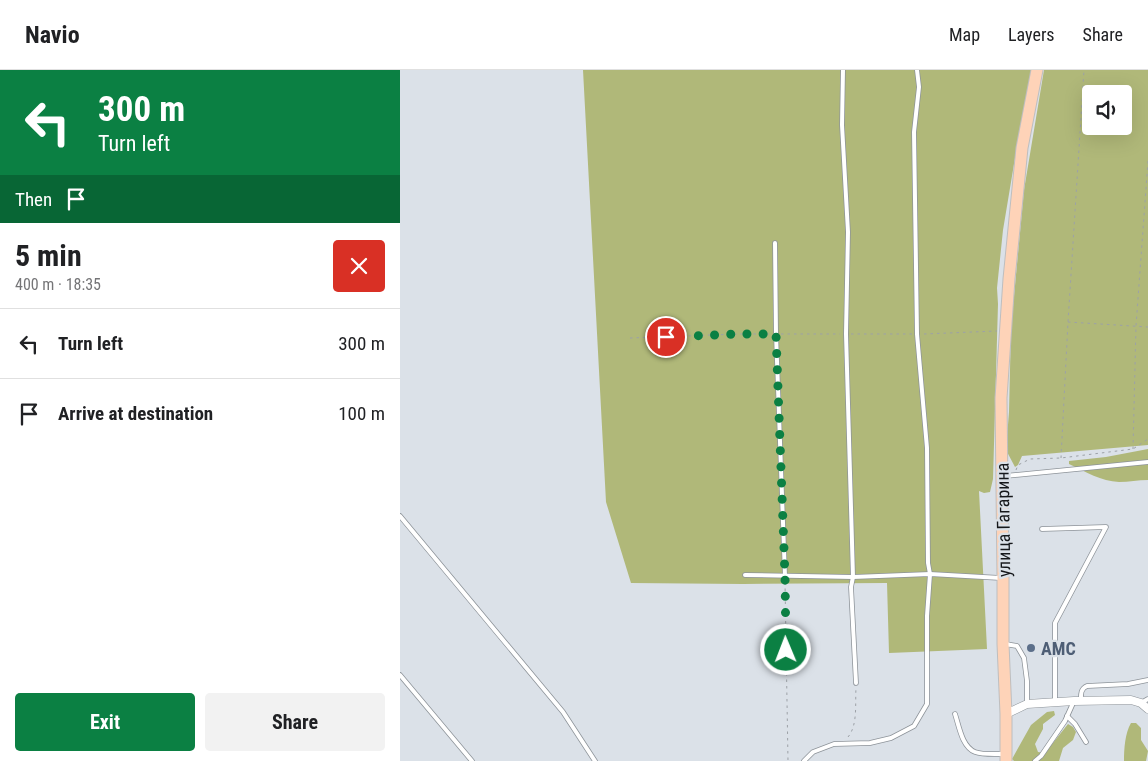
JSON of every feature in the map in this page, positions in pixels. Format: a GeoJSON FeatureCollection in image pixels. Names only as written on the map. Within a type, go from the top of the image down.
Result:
{"type":"FeatureCollection","features":[{"type":"Feature","properties":{"kind":"main road","name":"улица Гагарина"},"geometry":{"type":"LineString","coordinates":[[1006,758],[1003,578],[1008,475],[1001,398],[1009,279],[1022,148],[1037,70]]}},
{"type":"Feature","properties":{"kind":"street"},"geometry":{"type":"LineString","coordinates":[[1006,714],[1027,704],[1078,701],[1145,701],[1148,709]]}},
{"type":"Feature","properties":{"kind":"lane"},"geometry":{"type":"LineString","coordinates":[[843,70],[842,124],[848,232],[846,334],[853,577],[851,587],[856,683]]}},
{"type":"Feature","properties":{"kind":"lane"},"geometry":{"type":"LineString","coordinates":[[804,761],[813,752],[834,744],[870,744],[891,738],[914,726],[927,704],[926,616],[930,574],[928,563],[927,448],[917,334],[914,132],[919,87],[917,70]]}},
{"type":"Feature","properties":{"kind":"lane"},"geometry":{"type":"LineString","coordinates":[[775,243],[776,334],[785,576]]}},
{"type":"Feature","properties":{"kind":"lane"},"geometry":{"type":"LineString","coordinates":[[1008,475],[1148,462]]}},
{"type":"Feature","properties":{"kind":"lane"},"geometry":{"type":"LineString","coordinates":[[400,516],[563,712],[595,761]]}},
{"type":"Feature","properties":{"kind":"lane"},"geometry":{"type":"LineString","coordinates":[[1042,529],[1106,527],[1055,624],[1055,702]]}},
{"type":"Feature","properties":{"kind":"lane"},"geometry":{"type":"LineString","coordinates":[[745,575],[853,577],[930,574],[1003,578]]}},
{"type":"Feature","properties":{"kind":"lane"},"geometry":{"type":"LineString","coordinates":[[1003,644],[1017,646],[1024,658],[1027,704]]}},
{"type":"Feature","properties":{"kind":"lane"},"geometry":{"type":"LineString","coordinates":[[400,674],[472,761]]}},
{"type":"Feature","properties":{"kind":"lane"},"geometry":{"type":"LineString","coordinates":[[1036,761],[1078,701],[1082,690],[1087,686],[1128,684],[1148,680]]}},
{"type":"Feature","properties":{"kind":"lane"},"geometry":{"type":"LineString","coordinates":[[955,714],[964,741],[969,749],[976,753],[1006,758]]}},
{"type":"Feature","properties":{"kind":"lane"},"geometry":{"type":"LineString","coordinates":[[1067,716],[1075,724],[1086,742]]}},
{"type":"Feature","properties":{"kind":"path"},"geometry":{"type":"LineString","coordinates":[[1060,458],[1084,70]]}},
{"type":"Feature","properties":{"kind":"path"},"geometry":{"type":"LineString","coordinates":[[1133,449],[1136,326],[1148,161]]}},
{"type":"Feature","properties":{"kind":"path"},"geometry":{"type":"LineString","coordinates":[[1068,322],[1148,326]]}},
{"type":"Feature","properties":{"kind":"path"},"geometry":{"type":"LineString","coordinates":[[630,338],[738,334],[917,334],[1006,330]]}},
{"type":"Feature","properties":{"kind":"path"},"geometry":{"type":"LineString","coordinates":[[1008,475],[1018,465],[1030,459],[1060,458],[1133,449],[1148,439]]}},
{"type":"Feature","properties":{"kind":"path"},"geometry":{"type":"LineString","coordinates":[[785,576],[788,761]]}},
{"type":"Feature","properties":{"kind":"path"},"geometry":{"type":"LineString","coordinates":[[843,744],[852,732],[855,717],[856,683]]}},
{"type":"Feature","properties":{"kind":"green space"},"geometry":{"type":"Polygon","coordinates":[[[583,70],[1032,70],[1003,230],[997,288],[993,479],[990,492],[984,493],[979,491],[987,649],[889,653],[887,583],[631,583],[606,502],[583,70]]]}},
{"type":"Feature","properties":{"kind":"green space"},"geometry":{"type":"Polygon","coordinates":[[[1044,70],[1148,70],[1148,445],[1022,456],[1015,467],[1006,450],[1011,328],[1024,190],[1044,70]]]}},
{"type":"Feature","properties":{"kind":"green space"},"geometry":{"type":"Polygon","coordinates":[[[1148,449],[1148,480],[1123,482],[1106,480],[1069,464],[1069,461],[1106,457],[1148,449]]]}},
{"type":"Feature","properties":{"kind":"green space"},"geometry":{"type":"Polygon","coordinates":[[[1054,711],[1055,715],[1043,724],[1043,729],[1035,744],[1038,752],[1045,753],[1068,724],[1073,727],[1076,732],[1073,740],[1063,748],[1059,761],[1014,761],[1012,759],[1031,725],[1047,712],[1054,711]]]}},
{"type":"Feature","properties":{"kind":"green space"},"geometry":{"type":"Polygon","coordinates":[[[1131,723],[1136,723],[1141,728],[1141,740],[1148,751],[1146,761],[1124,761],[1126,736],[1131,723]]]}},
{"type":"Feature","properties":{"kind":"place","name":"AMC"},"geometry":{"type":"Point","coordinates":[1031,648]}},
{"type":"Feature","properties":{"kind":"route"},"geometry":{"type":"LineString","coordinates":[[666,337],[776,334],[786,650]]}}]}
